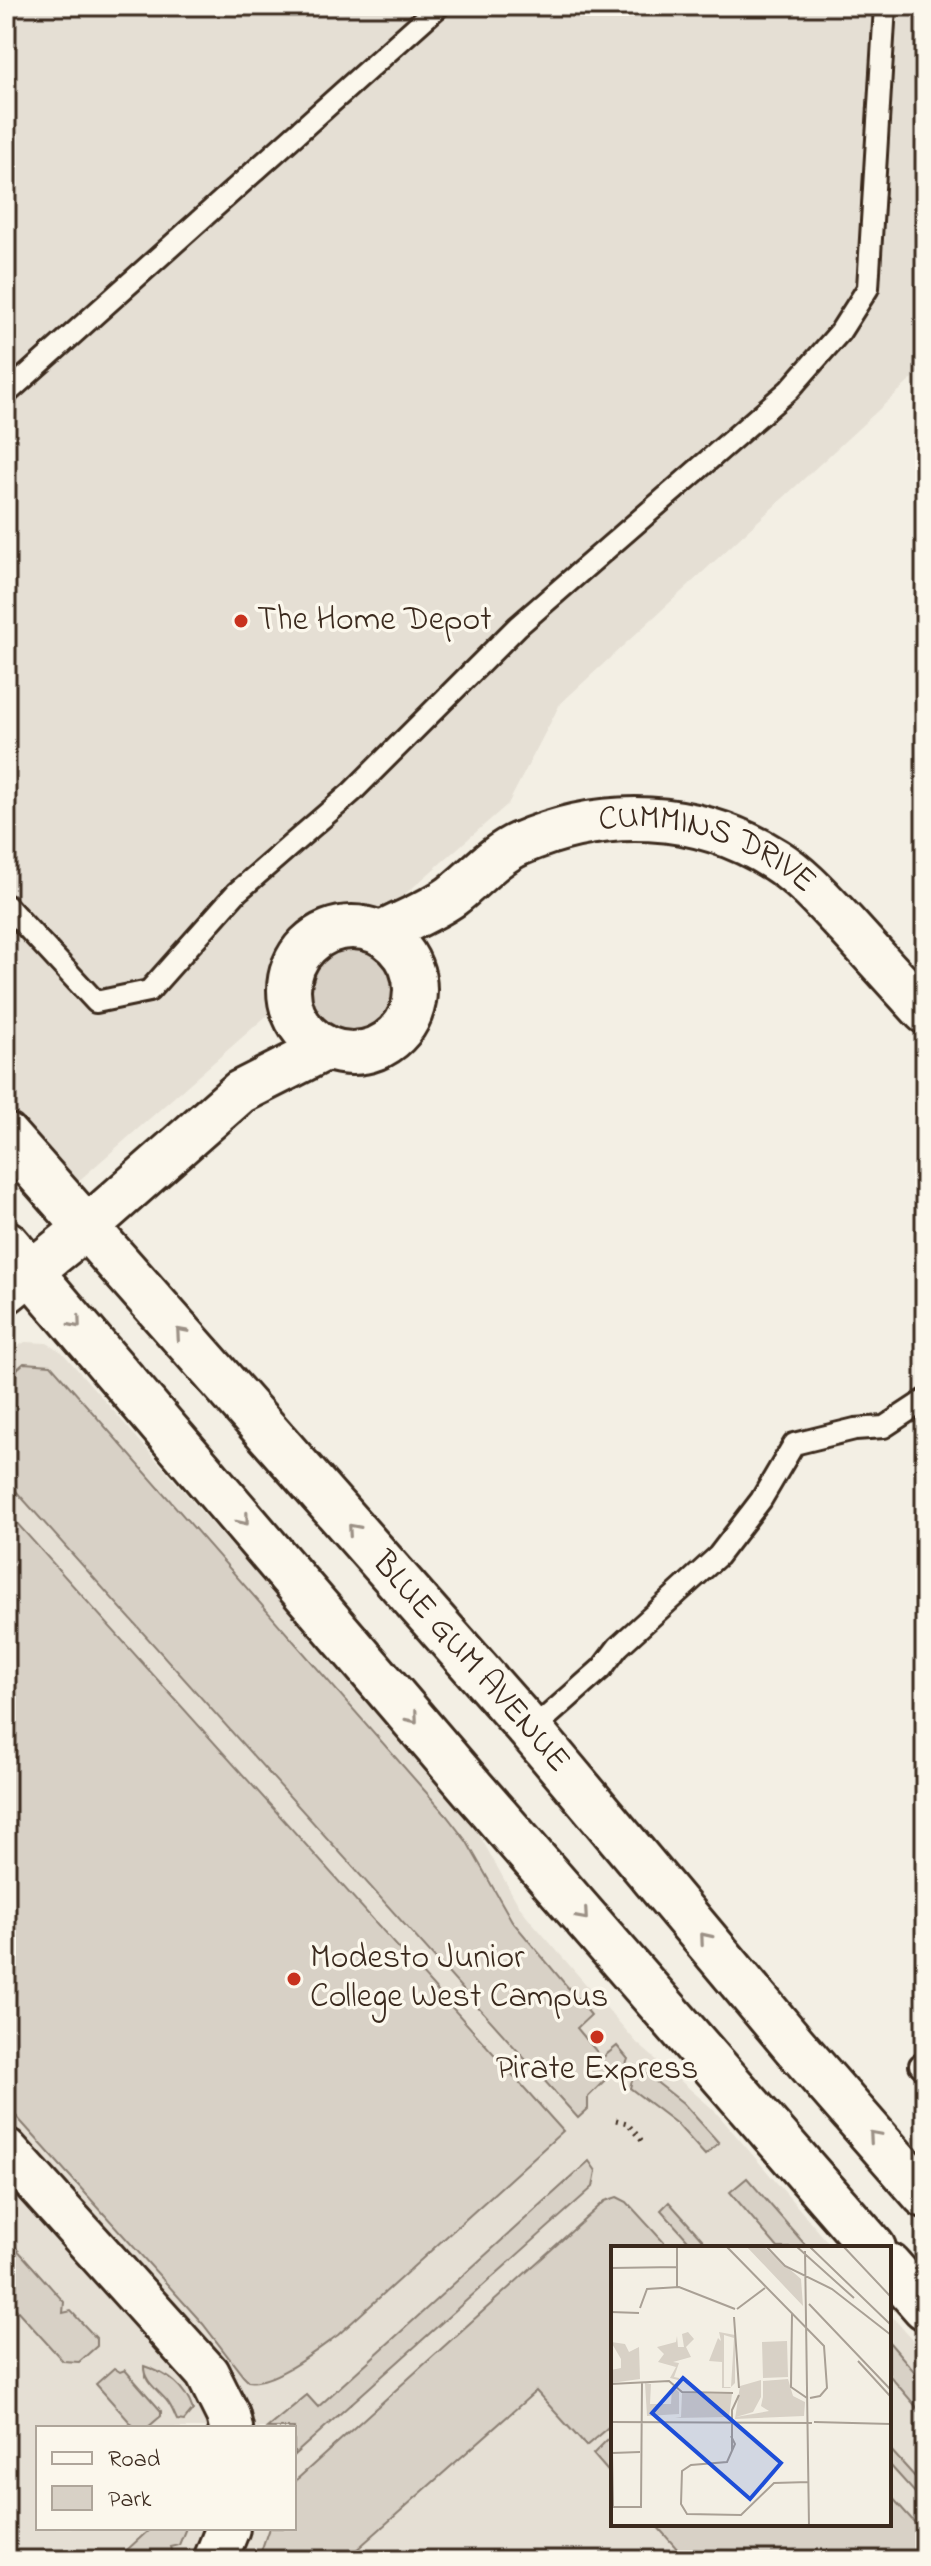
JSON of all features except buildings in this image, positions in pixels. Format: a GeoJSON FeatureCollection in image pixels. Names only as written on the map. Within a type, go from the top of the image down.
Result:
{"type":"FeatureCollection","features":[{"type":"Feature","properties":{"kind":"main road","name":"BLUE GUM AVENUE"},"geometry":{"type":"LineString","coordinates":[[6,1136],[531,1731],[794,2045],[925,2195]]}},
{"type":"Feature","properties":{"kind":"main road"},"geometry":{"type":"LineString","coordinates":[[15,1268],[871,2246]]}},
{"type":"Feature","properties":{"kind":"main road"},"geometry":{"type":"LineString","coordinates":[[891,2268],[925,2307]]}},
{"type":"Feature","properties":{"kind":"street","name":"CUMMINS DRIVE"},"geometry":{"type":"LineString","coordinates":[[382,933],[451,896],[516,845],[595,820],[643,817],[690,823],[732,836],[777,860],[817,894],[925,1012]]}},
{"type":"Feature","properties":{"kind":"street","name":"CUMMINS DRIVE"},"geometry":{"type":"LineString","coordinates":[[410,963],[451,896]]}},
{"type":"Feature","properties":{"kind":"street"},"geometry":{"type":"LineString","coordinates":[[343,926],[363,927],[382,933],[398,946],[410,963],[416,985],[414,1007],[405,1027],[389,1042],[369,1051],[348,1053],[327,1048],[308,1036],[296,1020],[289,1001],[289,980],[295,961],[307,945],[323,933],[343,926]]}},
{"type":"Feature","properties":{"kind":"street"},"geometry":{"type":"LineString","coordinates":[[240,1092],[292,1009]]}},
{"type":"Feature","properties":{"kind":"street"},"geometry":{"type":"LineString","coordinates":[[15,1268],[87,1227],[240,1092],[327,1048]]}},
{"type":"Feature","properties":{"kind":"street"},"geometry":{"type":"LineString","coordinates":[[6,2150],[207,2373],[231,2426]]}},
{"type":"Feature","properties":{"kind":"street"},"geometry":{"type":"LineString","coordinates":[[215,2560],[227,2530]]}},
{"type":"Feature","properties":{"kind":"lane"},"geometry":{"type":"LineString","coordinates":[[6,394],[439,6]]}},
{"type":"Feature","properties":{"kind":"lane"},"geometry":{"type":"LineString","coordinates":[[6,905],[96,1002],[149,991],[237,892],[352,792],[518,626],[789,390],[840,332],[868,288],[885,6]]}},
{"type":"Feature","properties":{"kind":"lane"},"geometry":{"type":"LineString","coordinates":[[531,1731],[602,1668],[618,1647],[718,1556],[761,1500],[794,1444],[855,1429],[884,1427],[925,1400]]}},
{"type":"Feature","properties":{"kind":"path"},"geometry":{"type":"LineString","coordinates":[[616,2120],[627,2123],[643,2142]]}},
{"type":"Feature","properties":{"kind":"shaded area"},"geometry":{"type":"Polygon","coordinates":[[[6,6],[925,6],[925,367],[560,704],[508,804],[67,1191],[6,1121],[6,6]]]}},
{"type":"Feature","properties":{"kind":"shaded area","name":"Modesto Junior College West Campus"},"geometry":{"type":"Polygon","coordinates":[[[6,1342],[13,1349],[25,1342],[47,1343],[62,1352],[471,1820],[519,1906],[531,1921],[637,2043],[714,2110],[831,2246],[611,2246],[611,2526],[891,2526],[891,2315],[925,2354],[925,2560],[6,2560],[6,1342]]]}},
{"type":"Feature","properties":{"kind":"green space"},"geometry":{"type":"Polygon","coordinates":[[[343,947],[359,947],[375,954],[386,965],[393,989],[390,1005],[381,1019],[359,1031],[343,1031],[327,1024],[316,1013],[309,997],[309,981],[316,965],[327,954],[343,947]]]}},
{"type":"Feature","properties":{"kind":"green space"},"geometry":{"type":"Polygon","coordinates":[[[24,1363],[51,1365],[446,1815],[467,1842],[512,1921],[591,2015],[577,2028],[602,2058],[617,2046],[628,2059],[621,2079],[613,2072],[588,2097],[588,2109],[578,2118],[6,1480],[6,1379],[24,1363]]]}},
{"type":"Feature","properties":{"kind":"green space"},"geometry":{"type":"Polygon","coordinates":[[[6,1511],[563,2131],[338,2335],[270,2378],[248,2381],[243,2376],[203,2324],[6,2105],[6,1511]]]}},
{"type":"Feature","properties":{"kind":"green space"},"geometry":{"type":"Polygon","coordinates":[[[636,2066],[683,2103],[719,2143],[705,2155],[677,2124],[630,2088],[636,2066]]]}},
{"type":"Feature","properties":{"kind":"green space"},"geometry":{"type":"Polygon","coordinates":[[[589,2161],[596,2171],[593,2187],[296,2453],[296,2426],[269,2426],[307,2395],[318,2407],[589,2161]]]}},
{"type":"Feature","properties":{"kind":"green space"},"geometry":{"type":"Polygon","coordinates":[[[747,2178],[806,2246],[776,2246],[730,2192],[747,2178]]]}},
{"type":"Feature","properties":{"kind":"green space"},"geometry":{"type":"Polygon","coordinates":[[[617,2197],[627,2202],[667,2246],[611,2246],[611,2425],[586,2446],[536,2391],[345,2560],[258,2560],[268,2530],[296,2530],[296,2480],[605,2201],[617,2197]]]}},
{"type":"Feature","properties":{"kind":"green space"},"geometry":{"type":"Polygon","coordinates":[[[669,2202],[708,2246],[693,2246],[661,2210],[669,2202]]]}},
{"type":"Feature","properties":{"kind":"green space"},"geometry":{"type":"Polygon","coordinates":[[[15,2247],[64,2302],[63,2313],[71,2311],[97,2339],[97,2346],[79,2362],[63,2361],[6,2298],[6,2249],[9,2251],[15,2247]]]}},
{"type":"Feature","properties":{"kind":"green space"},"geometry":{"type":"Polygon","coordinates":[[[891,2344],[925,2384],[925,2417],[891,2377],[891,2344]]]}},
{"type":"Feature","properties":{"kind":"green space"},"geometry":{"type":"Polygon","coordinates":[[[144,2366],[168,2377],[185,2394],[193,2410],[184,2421],[177,2420],[169,2403],[148,2381],[144,2366]]]}},
{"type":"Feature","properties":{"kind":"green space"},"geometry":{"type":"Polygon","coordinates":[[[114,2368],[120,2372],[125,2370],[161,2411],[161,2416],[149,2426],[133,2426],[96,2384],[114,2368]]]}},
{"type":"Feature","properties":{"kind":"green space"},"geometry":{"type":"Polygon","coordinates":[[[611,2436],[611,2475],[593,2454],[611,2436]]]}},
{"type":"Feature","properties":{"kind":"green space"},"geometry":{"type":"Polygon","coordinates":[[[891,2450],[925,2488],[925,2504],[891,2466],[891,2450]]]}},
{"type":"Feature","properties":{"kind":"green space"},"geometry":{"type":"Polygon","coordinates":[[[891,2496],[925,2534],[925,2560],[687,2560],[657,2526],[891,2526],[891,2496]]]}},
{"type":"Feature","properties":{"kind":"green space"},"geometry":{"type":"Polygon","coordinates":[[[149,2530],[185,2530],[179,2545],[170,2547],[174,2560],[116,2560],[149,2530]]]}},
{"type":"Feature","properties":{"kind":"place","name":"The Home Depot"},"geometry":{"type":"Point","coordinates":[241,621]}},
{"type":"Feature","properties":{"kind":"place","name":"Modesto Junior College West Campus"},"geometry":{"type":"Point","coordinates":[294,1979]}},
{"type":"Feature","properties":{"kind":"place","name":"Pirate Express"},"geometry":{"type":"Point","coordinates":[597,2037]}}]}
